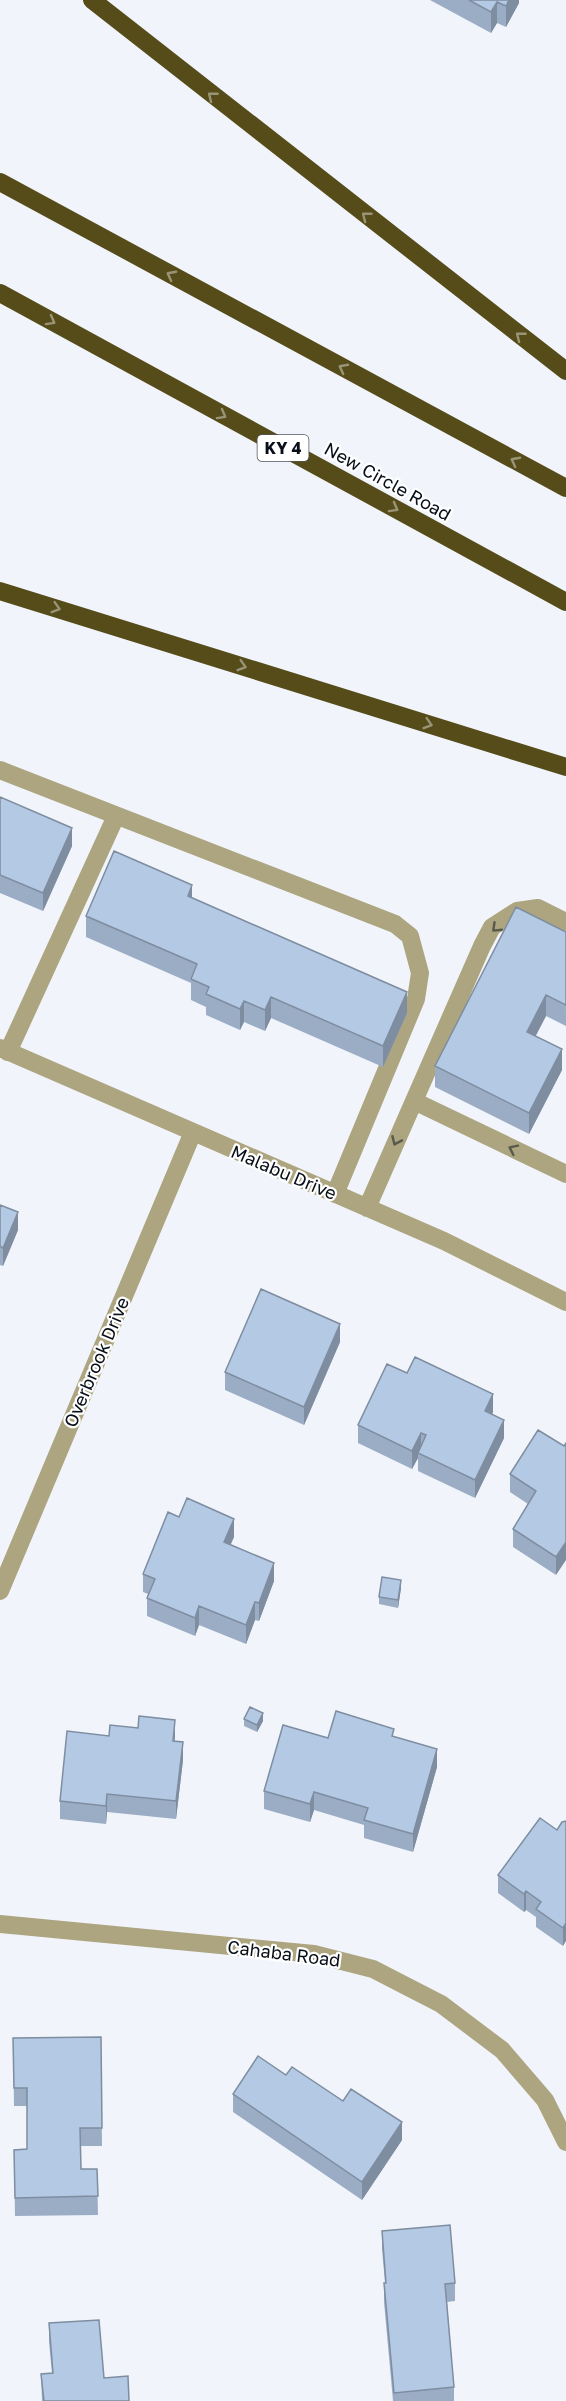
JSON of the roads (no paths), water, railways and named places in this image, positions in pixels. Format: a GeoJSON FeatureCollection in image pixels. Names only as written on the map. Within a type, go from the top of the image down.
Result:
{"type":"FeatureCollection","features":[{"type":"Feature","properties":{"kind":"highway"},"geometry":{"type":"LineString","coordinates":[[92,0],[224,106],[566,371]]}},
{"type":"Feature","properties":{"kind":"highway"},"geometry":{"type":"LineString","coordinates":[[0,182],[566,488]]}},
{"type":"Feature","properties":{"kind":"highway","name":"New Circle Road"},"geometry":{"type":"LineString","coordinates":[[0,293],[566,602]]}},
{"type":"Feature","properties":{"kind":"highway"},"geometry":{"type":"LineString","coordinates":[[0,591],[566,767]]}},
{"type":"Feature","properties":{"kind":"street"},"geometry":{"type":"LineString","coordinates":[[0,770],[395,924],[410,936],[420,973],[416,999],[334,1194]]}},
{"type":"Feature","properties":{"kind":"street"},"geometry":{"type":"LineString","coordinates":[[4,1050],[116,816]]}},
{"type":"Feature","properties":{"kind":"street"},"geometry":{"type":"LineString","coordinates":[[367,1208],[492,927],[517,911],[538,908],[566,922]]}},
{"type":"Feature","properties":{"kind":"street","name":"Malabu Drive"},"geometry":{"type":"LineString","coordinates":[[4,1050],[444,1241],[566,1302]]}},
{"type":"Feature","properties":{"kind":"street"},"geometry":{"type":"LineString","coordinates":[[414,1101],[566,1174]]}},
{"type":"Feature","properties":{"kind":"street","name":"Overbrook Drive"},"geometry":{"type":"LineString","coordinates":[[0,1591],[193,1132]]}},
{"type":"Feature","properties":{"kind":"street","name":"Cahaba Road"},"geometry":{"type":"LineString","coordinates":[[0,1924],[314,1954],[373,1969],[441,2004],[502,2050],[545,2100],[566,2142]]}}]}
